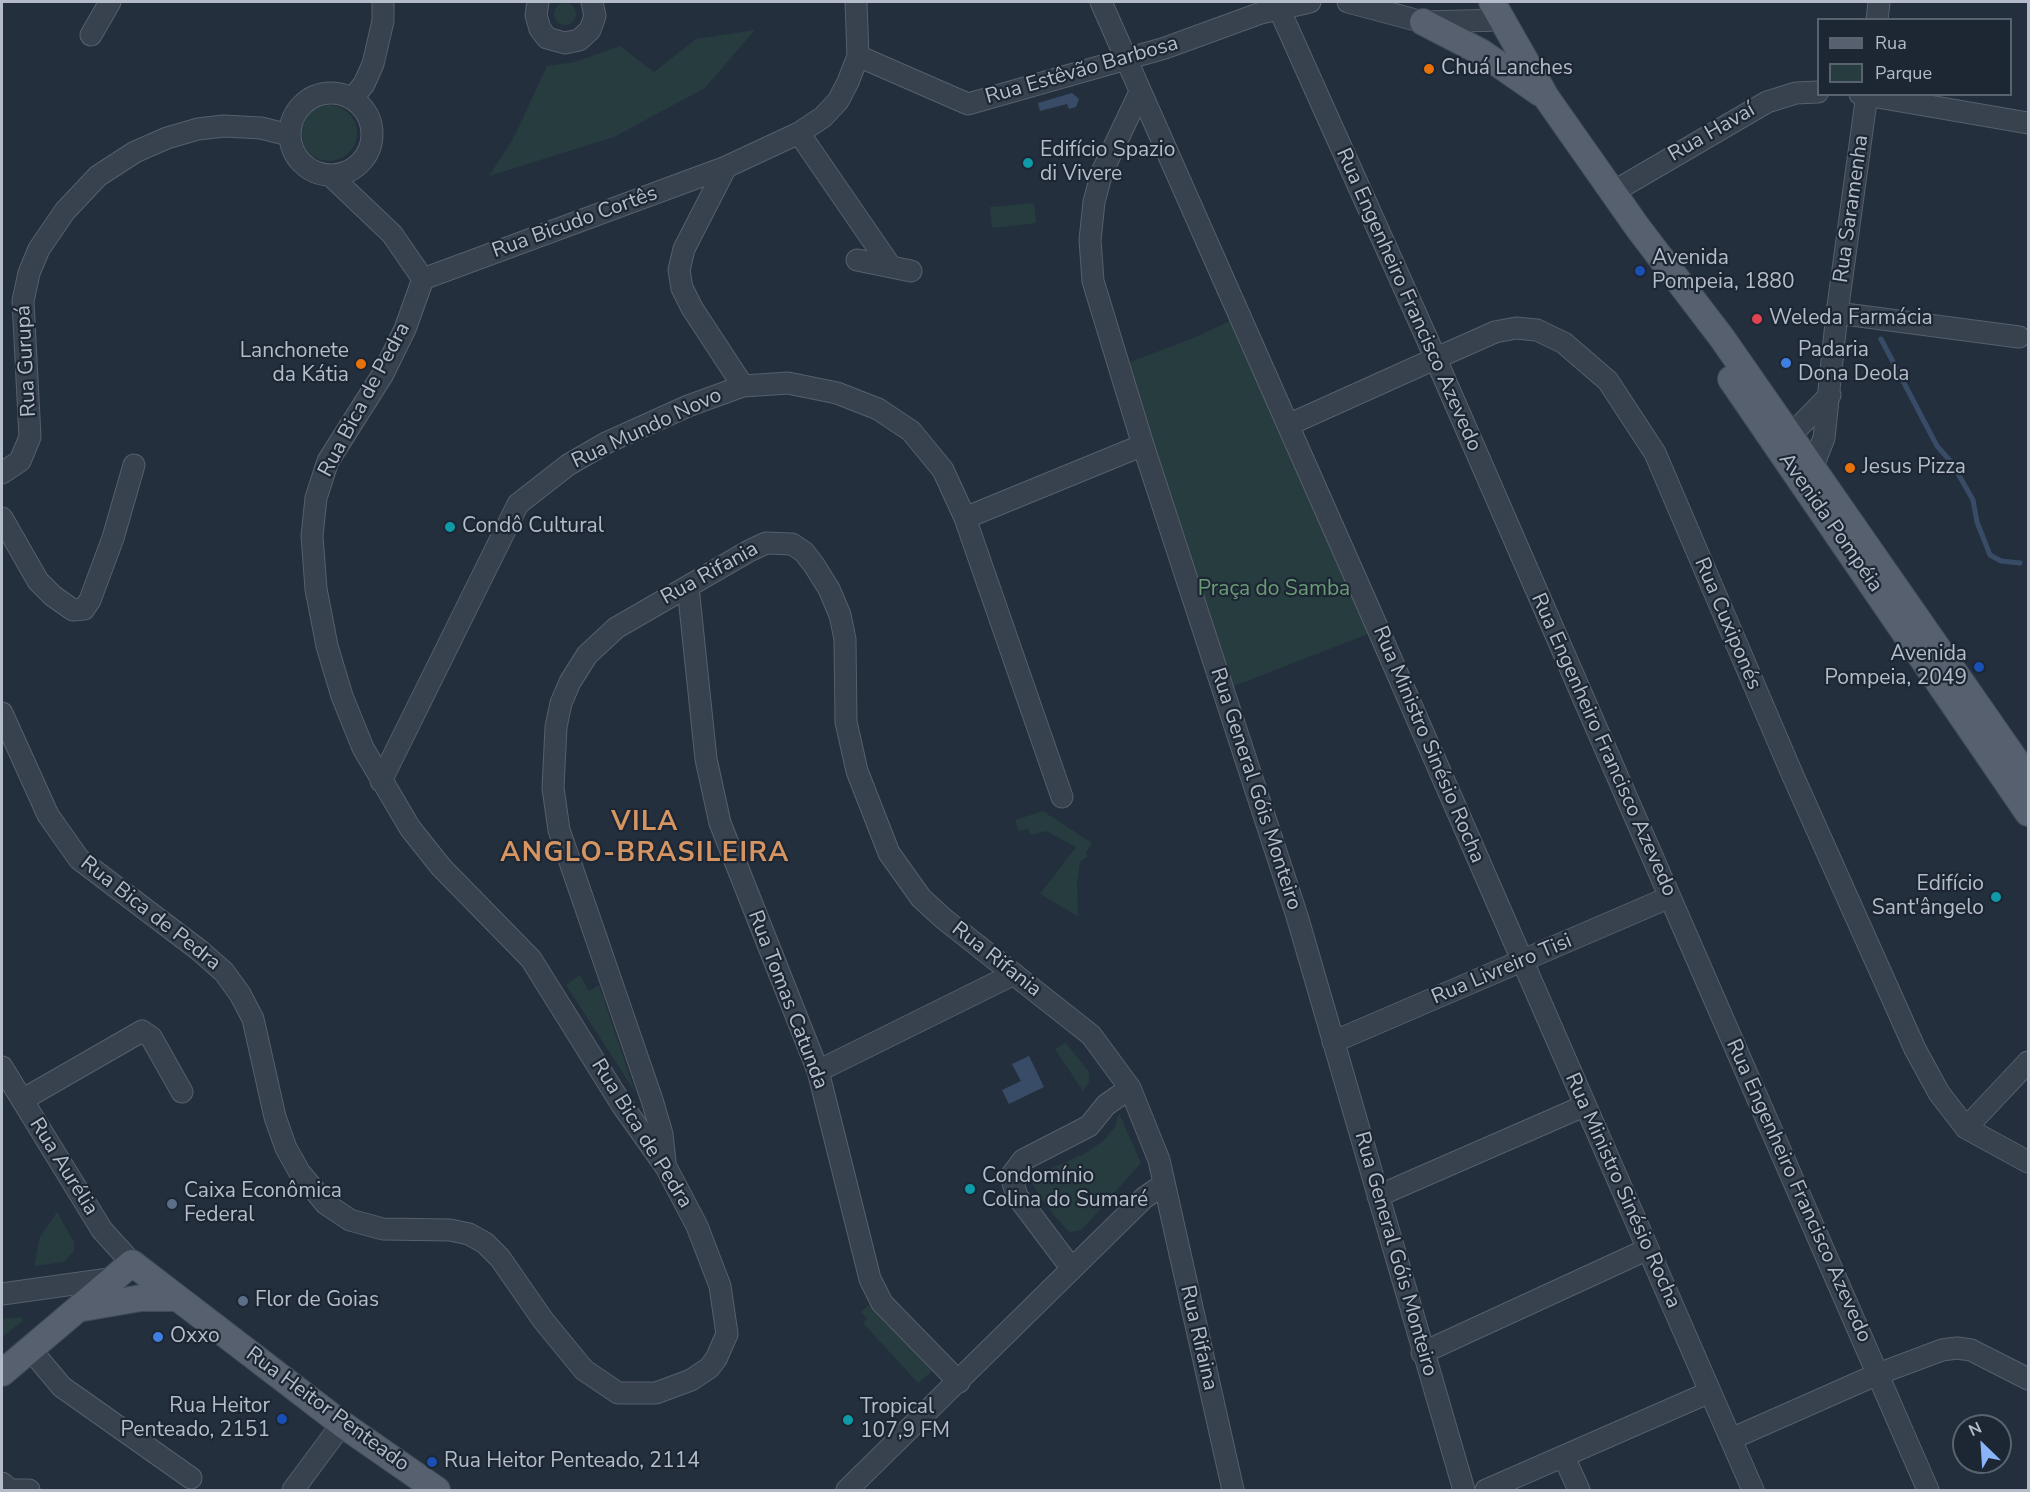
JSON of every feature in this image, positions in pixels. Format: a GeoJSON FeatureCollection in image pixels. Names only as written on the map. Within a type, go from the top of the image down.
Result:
{"type":"FeatureCollection","features":[{"type":"Feature","properties":{"kind":"main road","name":"Avenida Pompéia"},"geometry":{"type":"LineString","coordinates":[[1497,11],[1546,97],[1638,228],[1709,320],[1805,472],[2025,791]]}},
{"type":"Feature","properties":{"kind":"main road"},"geometry":{"type":"LineString","coordinates":[[1423,22],[1481,52],[1546,97]]}},
{"type":"Feature","properties":{"kind":"main road"},"geometry":{"type":"LineString","coordinates":[[2,1373],[82,1308],[124,1270]]}},
{"type":"Feature","properties":{"kind":"main road","name":"Rua Heitor Penteado"},"geometry":{"type":"LineString","coordinates":[[124,1270],[175,1298],[342,1424],[437,1491]]}},
{"type":"Feature","properties":{"kind":"main road"},"geometry":{"type":"LineString","coordinates":[[82,1308],[141,1298],[175,1298]]}},
{"type":"Feature","properties":{"kind":"street"},"geometry":{"type":"LineString","coordinates":[[91,35],[110,2]]}},
{"type":"Feature","properties":{"kind":"street"},"geometry":{"type":"LineString","coordinates":[[352,99],[364,84],[373,64],[383,21],[383,2]]}},
{"type":"Feature","properties":{"kind":"street"},"geometry":{"type":"LineString","coordinates":[[538,2],[536,15],[540,29],[547,38],[565,43],[579,40],[590,30],[595,16],[592,2]]}},
{"type":"Feature","properties":{"kind":"street"},"geometry":{"type":"LineString","coordinates":[[856,2],[858,56]]}},
{"type":"Feature","properties":{"kind":"street","name":"Rua Ministro Sinésio Rocha"},"geometry":{"type":"LineString","coordinates":[[1101,2],[1753,1491]]}},
{"type":"Feature","properties":{"kind":"street","name":"Rua Estêvão Barbosa"},"geometry":{"type":"LineString","coordinates":[[858,56],[968,104],[1127,59],[1277,5],[1310,2]]}},
{"type":"Feature","properties":{"kind":"street"},"geometry":{"type":"LineString","coordinates":[[1348,2],[1423,22],[1497,11]]}},
{"type":"Feature","properties":{"kind":"street"},"geometry":{"type":"LineString","coordinates":[[1877,18],[1879,2]]}},
{"type":"Feature","properties":{"kind":"street","name":"Rua Engenheiro Francisco Azevedo"},"geometry":{"type":"LineString","coordinates":[[1277,5],[1435,359],[1928,1491]]}},
{"type":"Feature","properties":{"kind":"street","name":"Rua Bicudo Cortês"},"geometry":{"type":"LineString","coordinates":[[423,279],[726,167],[799,133],[823,117],[837,101],[858,56]]}},
{"type":"Feature","properties":{"kind":"street","name":"Rua General Góis Monteiro"},"geometry":{"type":"LineString","coordinates":[[1140,92],[1102,172],[1094,202],[1090,240],[1096,291],[1143,445],[1297,916],[1422,1353],[1464,1491]]}},
{"type":"Feature","properties":{"kind":"street","name":"Rua Havaí"},"geometry":{"type":"LineString","coordinates":[[1613,192],[1767,102],[1796,93],[1817,92]]}},
{"type":"Feature","properties":{"kind":"street"},"geometry":{"type":"LineString","coordinates":[[331,176],[346,173],[359,165],[368,153],[372,138],[367,116],[352,99],[328,93],[305,102],[296,111],[289,135],[297,159],[307,168],[331,176],[392,234],[423,279]]}},
{"type":"Feature","properties":{"kind":"street","name":"Rua Saramenha"},"geometry":{"type":"LineString","coordinates":[[1805,472],[1824,438],[1837,313],[1867,96]]}},
{"type":"Feature","properties":{"kind":"street"},"geometry":{"type":"LineString","coordinates":[[1873,96],[2028,123]]}},
{"type":"Feature","properties":{"kind":"street","name":"Rua Gurupá"},"geometry":{"type":"LineString","coordinates":[[2,473],[20,461],[30,437],[23,301],[29,273],[39,249],[65,211],[98,176],[135,152],[168,138],[198,129],[224,126],[261,128],[289,135]]}},
{"type":"Feature","properties":{"kind":"street"},"geometry":{"type":"LineString","coordinates":[[799,133],[901,269],[857,260]]}},
{"type":"Feature","properties":{"kind":"street"},"geometry":{"type":"LineString","coordinates":[[726,167],[684,249],[679,270],[682,288],[692,308],[743,386]]}},
{"type":"Feature","properties":{"kind":"street","name":"Rua Bica de Pedra"},"geometry":{"type":"LineString","coordinates":[[2,713],[48,815],[79,859],[200,950],[224,972],[240,994],[253,1019],[275,1117],[286,1148],[300,1173],[326,1204],[351,1220],[383,1229],[450,1230],[469,1234],[485,1243],[500,1257],[543,1320],[584,1370],[618,1393],[656,1393],[702,1375],[716,1359],[727,1334],[720,1286],[697,1226],[666,1167],[622,1105],[531,958],[441,867],[410,828],[381,781],[359,738],[342,696],[327,646],[316,589],[312,536],[316,498],[328,461],[383,374],[405,329],[423,279]]}},
{"type":"Feature","properties":{"kind":"street"},"geometry":{"type":"LineString","coordinates":[[1837,313],[2019,337]]}},
{"type":"Feature","properties":{"kind":"street","name":"Rua Cuxiponés"},"geometry":{"type":"LineString","coordinates":[[1288,425],[1496,332],[1516,328],[1537,330],[1564,343],[1608,381],[1655,453],[1793,776],[1915,1049],[1939,1093],[1966,1128],[2028,1162]]}},
{"type":"Feature","properties":{"kind":"street","name":"Rua Mundo Novo"},"geometry":{"type":"LineString","coordinates":[[381,781],[518,504],[551,476],[606,443],[688,406],[743,386],[788,383],[837,393],[878,409],[911,431],[931,452],[943,470],[965,518],[1062,797]]}},
{"type":"Feature","properties":{"kind":"street"},"geometry":{"type":"LineString","coordinates":[[1785,442],[1830,395]]}},
{"type":"Feature","properties":{"kind":"street"},"geometry":{"type":"LineString","coordinates":[[965,518],[1143,445]]}},
{"type":"Feature","properties":{"kind":"street"},"geometry":{"type":"LineString","coordinates":[[2,518],[38,581],[53,596],[79,611],[87,606],[113,538],[134,465]]}},
{"type":"Feature","properties":{"kind":"street","name":"Rua Rifania"},"geometry":{"type":"LineString","coordinates":[[666,1167],[662,1134],[652,1100],[559,830],[553,788],[554,758],[561,703],[587,655],[616,628],[766,543],[792,544],[804,552],[829,589],[840,615],[845,639],[846,722],[857,771],[889,853],[921,898],[944,919],[1091,1035],[1130,1088],[1159,1160],[1164,1184]]}},
{"type":"Feature","properties":{"kind":"street","name":"Rua Tomas Catunda"},"geometry":{"type":"LineString","coordinates":[[688,587],[706,759],[720,823],[818,1071],[870,1280],[882,1303],[896,1320],[959,1382]]}},
{"type":"Feature","properties":{"kind":"street","name":"Rua Livreiro Tisi"},"geometry":{"type":"LineString","coordinates":[[1334,1042],[1670,897]]}},
{"type":"Feature","properties":{"kind":"street"},"geometry":{"type":"LineString","coordinates":[[818,1071],[1014,974]]}},
{"type":"Feature","properties":{"kind":"street"},"geometry":{"type":"LineString","coordinates":[[22,1100],[142,1031],[150,1037],[182,1092]]}},
{"type":"Feature","properties":{"kind":"street"},"geometry":{"type":"LineString","coordinates":[[1966,1128],[2028,1062]]}},
{"type":"Feature","properties":{"kind":"street","name":"Rua Aurélia"},"geometry":{"type":"LineString","coordinates":[[2,1066],[124,1270]]}},
{"type":"Feature","properties":{"kind":"street"},"geometry":{"type":"LineString","coordinates":[[1072,1269],[1017,1196],[1011,1176],[1023,1160],[1089,1126],[1106,1105],[1130,1088]]}},
{"type":"Feature","properties":{"kind":"street"},"geometry":{"type":"LineString","coordinates":[[1378,1197],[1584,1106]]}},
{"type":"Feature","properties":{"kind":"street"},"geometry":{"type":"LineString","coordinates":[[847,1491],[1144,1198],[1164,1184]]}},
{"type":"Feature","properties":{"kind":"street","name":"Rua Rifaina"},"geometry":{"type":"LineString","coordinates":[[1164,1184],[1233,1491]]}},
{"type":"Feature","properties":{"kind":"street"},"geometry":{"type":"LineString","coordinates":[[1422,1353],[1648,1249]]}},
{"type":"Feature","properties":{"kind":"street"},"geometry":{"type":"LineString","coordinates":[[2,1294],[124,1270]]}},
{"type":"Feature","properties":{"kind":"street"},"geometry":{"type":"LineString","coordinates":[[1731,1439],[1878,1374],[1942,1350],[1957,1348],[1971,1350],[2028,1379]]}},
{"type":"Feature","properties":{"kind":"street"},"geometry":{"type":"LineString","coordinates":[[30,1350],[62,1387],[191,1478]]}},
{"type":"Feature","properties":{"kind":"street"},"geometry":{"type":"LineString","coordinates":[[1486,1491],[1710,1392]]}},
{"type":"Feature","properties":{"kind":"street"},"geometry":{"type":"LineString","coordinates":[[293,1491],[342,1424]]}},
{"type":"Feature","properties":{"kind":"street"},"geometry":{"type":"LineString","coordinates":[[1564,1457],[1579,1491]]}},
{"type":"Feature","properties":{"kind":"street"},"geometry":{"type":"LineString","coordinates":[[2,1483],[10,1490],[29,1491]]}},
{"type":"Feature","properties":{"kind":"green space"},"geometry":{"type":"Polygon","coordinates":[[[565,3],[573,6],[576,14],[573,22],[565,25],[557,22],[554,14],[557,6],[565,3]]]}},
{"type":"Feature","properties":{"kind":"green space"},"geometry":{"type":"Polygon","coordinates":[[[755,30],[705,88],[614,137],[489,176],[513,139],[547,66],[575,62],[620,46],[654,72],[696,39],[755,30]]]}},
{"type":"Feature","properties":{"kind":"green space"},"geometry":{"type":"Polygon","coordinates":[[[329,105],[344,110],[352,118],[357,133],[352,148],[344,156],[329,161],[314,156],[306,148],[301,133],[306,118],[314,110],[329,105]]]}},
{"type":"Feature","properties":{"kind":"green space"},"geometry":{"type":"Polygon","coordinates":[[[1034,203],[1036,223],[992,228],[990,207],[1034,203]]]}},
{"type":"Feature","properties":{"kind":"green space","name":"Praça do Samba"},"geometry":{"type":"Polygon","coordinates":[[[1232,320],[1373,632],[1229,688],[1125,364],[1196,337],[1232,320]]]}},
{"type":"Feature","properties":{"kind":"green space"},"geometry":{"type":"Polygon","coordinates":[[[1043,811],[1092,843],[1086,853],[1088,856],[1080,862],[1077,882],[1078,916],[1040,894],[1076,847],[1046,831],[1031,835],[1028,829],[1019,831],[1015,820],[1043,811]]]}},
{"type":"Feature","properties":{"kind":"green space"},"geometry":{"type":"Polygon","coordinates":[[[580,975],[589,991],[599,985],[635,1092],[566,985],[580,975]]]}},
{"type":"Feature","properties":{"kind":"green space"},"geometry":{"type":"Polygon","coordinates":[[[1066,1043],[1089,1072],[1089,1082],[1083,1091],[1055,1049],[1066,1043]]]}},
{"type":"Feature","properties":{"kind":"green space"},"geometry":{"type":"Polygon","coordinates":[[[1119,1113],[1141,1163],[1081,1230],[1069,1232],[1049,1209],[1031,1179],[1086,1153],[1104,1140],[1115,1127],[1119,1113]]]}},
{"type":"Feature","properties":{"kind":"green space"},"geometry":{"type":"Polygon","coordinates":[[[57,1212],[74,1242],[74,1251],[64,1262],[34,1266],[40,1237],[57,1212]]]}},
{"type":"Feature","properties":{"kind":"green space"},"geometry":{"type":"Polygon","coordinates":[[[870,1304],[932,1371],[918,1383],[863,1323],[867,1319],[861,1312],[870,1304]]]}},
{"type":"Feature","properties":{"kind":"green space"},"geometry":{"type":"Polygon","coordinates":[[[21,1317],[23,1321],[2,1337],[2,1319],[21,1317]]]}},
{"type":"Feature","properties":{"kind":"water"},"geometry":{"type":"Polygon","coordinates":[[[1072,93],[1079,99],[1076,107],[1069,109],[1067,104],[1040,111],[1038,103],[1072,93]]]}},
{"type":"Feature","properties":{"kind":"water"},"geometry":{"type":"Polygon","coordinates":[[[1029,1056],[1044,1087],[1009,1104],[1002,1090],[1021,1081],[1012,1064],[1029,1056]]]}},
{"type":"Feature","properties":{"kind":"waterway"},"geometry":{"type":"LineString","coordinates":[[1881,339],[1937,446],[1952,463],[1973,500],[1977,522],[1990,555],[2001,561],[2020,563]]}},
{"type":"Feature","properties":{"kind":"place","name":"Chuá Lanches"},"geometry":{"type":"Point","coordinates":[1429,69]}},
{"type":"Feature","properties":{"kind":"place","name":"Edifício Spazio di Vivere"},"geometry":{"type":"Point","coordinates":[1028,163]}},
{"type":"Feature","properties":{"kind":"place","name":"Avenida Pompeia, 1880"},"geometry":{"type":"Point","coordinates":[1640,271]}},
{"type":"Feature","properties":{"kind":"place","name":"Weleda Farmácia"},"geometry":{"type":"Point","coordinates":[1757,319]}},
{"type":"Feature","properties":{"kind":"place","name":"Padaria Dona Deola"},"geometry":{"type":"Point","coordinates":[1786,363]}},
{"type":"Feature","properties":{"kind":"place","name":"Lanchonete da Kátia"},"geometry":{"type":"Point","coordinates":[361,364]}},
{"type":"Feature","properties":{"kind":"place","name":"Jesus Pizza"},"geometry":{"type":"Point","coordinates":[1850,468]}},
{"type":"Feature","properties":{"kind":"place","name":"Condô Cultural"},"geometry":{"type":"Point","coordinates":[450,527]}},
{"type":"Feature","properties":{"kind":"place","name":"Avenida Pompeia, 2049"},"geometry":{"type":"Point","coordinates":[1979,667]}},
{"type":"Feature","properties":{"kind":"place","name":"Edifício Sant'ângelo"},"geometry":{"type":"Point","coordinates":[1996,897]}},
{"type":"Feature","properties":{"kind":"place","name":"Condomínio Colina do Sumaré"},"geometry":{"type":"Point","coordinates":[970,1189]}},
{"type":"Feature","properties":{"kind":"place","name":"Caixa Econômica Federal"},"geometry":{"type":"Point","coordinates":[172,1204]}},
{"type":"Feature","properties":{"kind":"place","name":"Flor de Goias"},"geometry":{"type":"Point","coordinates":[243,1301]}},
{"type":"Feature","properties":{"kind":"place","name":"Oxxo"},"geometry":{"type":"Point","coordinates":[158,1337]}},
{"type":"Feature","properties":{"kind":"place","name":"Rua Heitor Penteado, 2151"},"geometry":{"type":"Point","coordinates":[282,1419]}},
{"type":"Feature","properties":{"kind":"place","name":"Tropical 107,9 FM"},"geometry":{"type":"Point","coordinates":[848,1420]}},
{"type":"Feature","properties":{"kind":"place","name":"Rua Heitor Penteado, 2114"},"geometry":{"type":"Point","coordinates":[432,1462]}},
{"type":"Feature","properties":{"kind":"district","name":"VILA ANGLO-BRASILEIRA"},"geometry":{"type":"Point","coordinates":[645,838]}}]}
